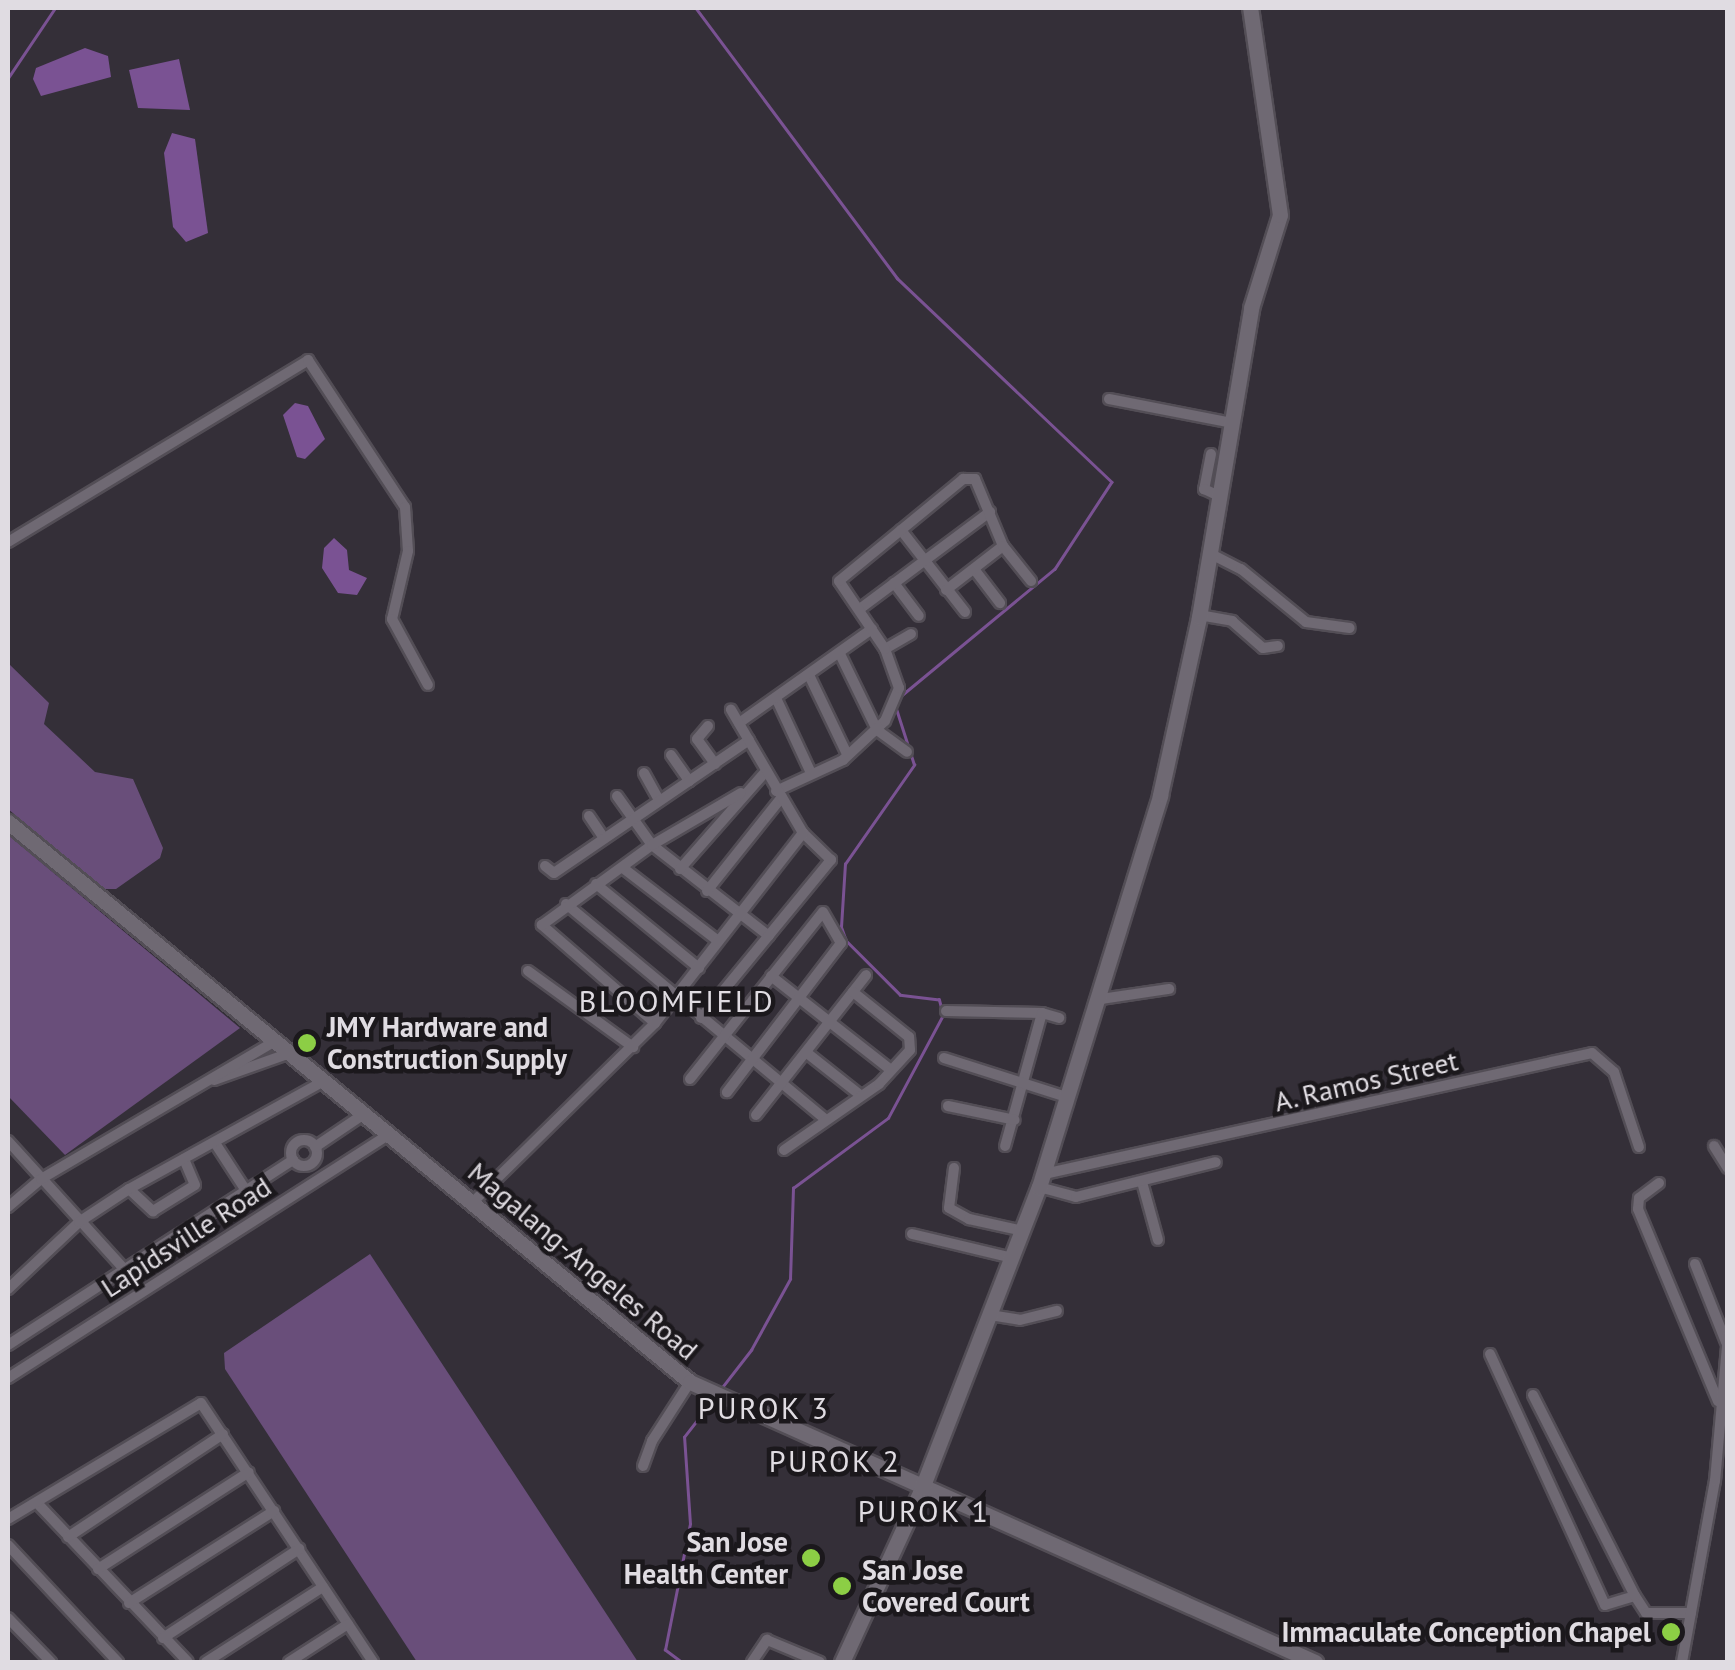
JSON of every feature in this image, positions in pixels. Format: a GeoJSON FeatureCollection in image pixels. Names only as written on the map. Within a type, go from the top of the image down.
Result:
{"type":"FeatureCollection","features":[{"type":"Feature","properties":{"kind":"street"},"geometry":{"type":"LineString","coordinates":[[842,1662],[922,1488],[1042,1181],[1160,795],[1199,616],[1251,308],[1280,214],[1250,8]]}},
{"type":"Feature","properties":{"kind":"street"},"geometry":{"type":"LineString","coordinates":[[8,542],[308,360],[405,507],[408,551],[392,619],[428,685]]}},
{"type":"Feature","properties":{"kind":"street"},"geometry":{"type":"LineString","coordinates":[[1109,399],[1232,424]]}},
{"type":"Feature","properties":{"kind":"street"},"geometry":{"type":"LineString","coordinates":[[1211,454],[1204,489],[1220,496]]}},
{"type":"Feature","properties":{"kind":"street"},"geometry":{"type":"LineString","coordinates":[[707,891],[779,794],[810,771],[838,763],[877,730],[899,688],[884,650],[839,581],[969,477],[990,512],[1002,546],[1031,580]]}},
{"type":"Feature","properties":{"kind":"street"},"geometry":{"type":"LineString","coordinates":[[860,608],[990,512]]}},
{"type":"Feature","properties":{"kind":"street"},"geometry":{"type":"LineString","coordinates":[[901,530],[965,612]]}},
{"type":"Feature","properties":{"kind":"street"},"geometry":{"type":"LineString","coordinates":[[946,590],[1002,546]]}},
{"type":"Feature","properties":{"kind":"street"},"geometry":{"type":"LineString","coordinates":[[1209,553],[1241,569],[1306,622],[1350,628]]}},
{"type":"Feature","properties":{"kind":"street"},"geometry":{"type":"LineString","coordinates":[[974,569],[1000,603]]}},
{"type":"Feature","properties":{"kind":"street"},"geometry":{"type":"LineString","coordinates":[[894,583],[919,616]]}},
{"type":"Feature","properties":{"kind":"street"},"geometry":{"type":"LineString","coordinates":[[1199,616],[1232,621],[1264,648],[1278,646]]}},
{"type":"Feature","properties":{"kind":"street"},"geometry":{"type":"LineString","coordinates":[[738,723],[872,629]]}},
{"type":"Feature","properties":{"kind":"street"},"geometry":{"type":"LineString","coordinates":[[884,650],[911,634]]}},
{"type":"Feature","properties":{"kind":"street"},"geometry":{"type":"LineString","coordinates":[[840,654],[877,730],[907,752]]}},
{"type":"Feature","properties":{"kind":"street"},"geometry":{"type":"LineString","coordinates":[[809,675],[847,754]]}},
{"type":"Feature","properties":{"kind":"street"},"geometry":{"type":"LineString","coordinates":[[776,698],[810,771]]}},
{"type":"Feature","properties":{"kind":"street"},"geometry":{"type":"LineString","coordinates":[[700,1018],[831,860],[803,833],[730,710]]}},
{"type":"Feature","properties":{"kind":"street"},"geometry":{"type":"LineString","coordinates":[[708,726],[697,739],[716,764]]}},
{"type":"Feature","properties":{"kind":"street"},"geometry":{"type":"LineString","coordinates":[[545,866],[554,872],[749,740]]}},
{"type":"Feature","properties":{"kind":"street"},"geometry":{"type":"LineString","coordinates":[[670,755],[689,781]]}},
{"type":"Feature","properties":{"kind":"street"},"geometry":{"type":"LineString","coordinates":[[655,1023],[543,929],[566,904],[652,845],[740,793],[766,771]]}},
{"type":"Feature","properties":{"kind":"street"},"geometry":{"type":"LineString","coordinates":[[644,773],[659,800]]}},
{"type":"Feature","properties":{"kind":"street"},"geometry":{"type":"LineString","coordinates":[[680,869],[740,793]]}},
{"type":"Feature","properties":{"kind":"street"},"geometry":{"type":"LineString","coordinates":[[617,796],[652,845],[739,916],[770,936]]}},
{"type":"Feature","properties":{"kind":"street"},"geometry":{"type":"LineString","coordinates":[[588,816],[604,838]]}},
{"type":"Feature","properties":{"kind":"street","name":"Magalang-Angeles Road"},"geometry":{"type":"LineString","coordinates":[[8,822],[272,1043],[389,1134],[690,1382],[1315,1662]]}},
{"type":"Feature","properties":{"kind":"street"},"geometry":{"type":"LineString","coordinates":[[472,1202],[655,1023],[803,833]]}},
{"type":"Feature","properties":{"kind":"street"},"geometry":{"type":"LineString","coordinates":[[570,842],[577,855]]}},
{"type":"Feature","properties":{"kind":"street"},"geometry":{"type":"LineString","coordinates":[[623,868],[718,941]]}},
{"type":"Feature","properties":{"kind":"street"},"geometry":{"type":"LineString","coordinates":[[596,884],[699,968]]}},
{"type":"Feature","properties":{"kind":"street"},"geometry":{"type":"LineString","coordinates":[[566,904],[825,1119]]}},
{"type":"Feature","properties":{"kind":"street"},"geometry":{"type":"LineString","coordinates":[[690,1079],[823,912],[841,943],[727,1092]]}},
{"type":"Feature","properties":{"kind":"street"},"geometry":{"type":"LineString","coordinates":[[528,971],[632,1048]]}},
{"type":"Feature","properties":{"kind":"street"},"geometry":{"type":"LineString","coordinates":[[756,1115],[866,975]]}},
{"type":"Feature","properties":{"kind":"street"},"geometry":{"type":"LineString","coordinates":[[771,976],[891,1070]]}},
{"type":"Feature","properties":{"kind":"street"},"geometry":{"type":"LineString","coordinates":[[1100,999],[1169,989]]}},
{"type":"Feature","properties":{"kind":"street"},"geometry":{"type":"LineString","coordinates":[[784,1150],[891,1070],[910,1050],[909,1037],[853,992]]}},
{"type":"Feature","properties":{"kind":"street"},"geometry":{"type":"LineString","coordinates":[[946,1011],[1060,1018]]}},
{"type":"Feature","properties":{"kind":"street"},"geometry":{"type":"LineString","coordinates":[[1005,1146],[1042,1014]]}},
{"type":"Feature","properties":{"kind":"street"},"geometry":{"type":"LineString","coordinates":[[8,1207],[41,1179],[272,1043]]}},
{"type":"Feature","properties":{"kind":"street"},"geometry":{"type":"LineString","coordinates":[[807,1053],[859,1094]]}},
{"type":"Feature","properties":{"kind":"street"},"geometry":{"type":"LineString","coordinates":[[253,1054],[260,1066]]}},
{"type":"Feature","properties":{"kind":"street"},"geometry":{"type":"LineString","coordinates":[[214,1080],[287,1054]]}},
{"type":"Feature","properties":{"kind":"street","name":"A. Ramos Street"},"geometry":{"type":"LineString","coordinates":[[1042,1181],[1592,1054],[1614,1072],[1639,1147]]}},
{"type":"Feature","properties":{"kind":"street"},"geometry":{"type":"LineString","coordinates":[[944,1058],[1068,1098]]}},
{"type":"Feature","properties":{"kind":"street"},"geometry":{"type":"LineString","coordinates":[[8,1289],[78,1222],[129,1189],[322,1082]]}},
{"type":"Feature","properties":{"kind":"street"},"geometry":{"type":"LineString","coordinates":[[948,1106],[1014,1120]]}},
{"type":"Feature","properties":{"kind":"street"},"geometry":{"type":"LineString","coordinates":[[292,1160],[308,1165],[315,1146],[364,1114]]}},
{"type":"Feature","properties":{"kind":"street","name":"Lapidsville Road"},"geometry":{"type":"LineString","coordinates":[[8,1378],[389,1134]]}},
{"type":"Feature","properties":{"kind":"street"},"geometry":{"type":"LineString","coordinates":[[8,1142],[124,1269]]}},
{"type":"Feature","properties":{"kind":"street"},"geometry":{"type":"LineString","coordinates":[[215,1142],[247,1192]]}},
{"type":"Feature","properties":{"kind":"street"},"geometry":{"type":"LineString","coordinates":[[8,1344],[247,1192],[292,1160],[295,1143],[315,1146]]}},
{"type":"Feature","properties":{"kind":"street"},"geometry":{"type":"LineString","coordinates":[[1714,1146],[1728,1168]]}},
{"type":"Feature","properties":{"kind":"street"},"geometry":{"type":"LineString","coordinates":[[129,1189],[153,1211],[195,1186],[184,1159]]}},
{"type":"Feature","properties":{"kind":"street"},"geometry":{"type":"LineString","coordinates":[[1042,1181],[1076,1196],[1216,1162]]}},
{"type":"Feature","properties":{"kind":"street"},"geometry":{"type":"LineString","coordinates":[[954,1168],[949,1208],[969,1219],[1022,1231]]}},
{"type":"Feature","properties":{"kind":"street"},"geometry":{"type":"LineString","coordinates":[[1142,1182],[1158,1240]]}},
{"type":"Feature","properties":{"kind":"street"},"geometry":{"type":"LineString","coordinates":[[1659,1183],[1640,1198],[1638,1209],[1721,1406]]}},
{"type":"Feature","properties":{"kind":"street"},"geometry":{"type":"LineString","coordinates":[[912,1234],[1013,1258]]}},
{"type":"Feature","properties":{"kind":"street"},"geometry":{"type":"LineString","coordinates":[[1682,1662],[1715,1480],[1727,1338],[1695,1264]]}},
{"type":"Feature","properties":{"kind":"street"},"geometry":{"type":"LineString","coordinates":[[990,1315],[1020,1320],[1057,1311]]}},
{"type":"Feature","properties":{"kind":"street"},"geometry":{"type":"LineString","coordinates":[[1490,1354],[1605,1605],[1635,1596]]}},
{"type":"Feature","properties":{"kind":"street"},"geometry":{"type":"LineString","coordinates":[[643,1466],[652,1441],[690,1382]]}},
{"type":"Feature","properties":{"kind":"street"},"geometry":{"type":"LineString","coordinates":[[1533,1395],[1646,1613],[1690,1613]]}},
{"type":"Feature","properties":{"kind":"street"},"geometry":{"type":"LineString","coordinates":[[8,1519],[39,1505],[195,1404],[206,1407],[373,1662]]}},
{"type":"Feature","properties":{"kind":"street"},"geometry":{"type":"LineString","coordinates":[[68,1536],[223,1434]]}},
{"type":"Feature","properties":{"kind":"street"},"geometry":{"type":"LineString","coordinates":[[98,1570],[249,1472]]}},
{"type":"Feature","properties":{"kind":"street"},"geometry":{"type":"LineString","coordinates":[[39,1505],[188,1662]]}},
{"type":"Feature","properties":{"kind":"street"},"geometry":{"type":"LineString","coordinates":[[129,1603],[274,1510]]}},
{"type":"Feature","properties":{"kind":"street"},"geometry":{"type":"LineString","coordinates":[[8,1544],[118,1662]]}},
{"type":"Feature","properties":{"kind":"street"},"geometry":{"type":"LineString","coordinates":[[164,1638],[298,1548]]}},
{"type":"Feature","properties":{"kind":"street"},"geometry":{"type":"LineString","coordinates":[[206,1662],[324,1587]]}},
{"type":"Feature","properties":{"kind":"street"},"geometry":{"type":"LineString","coordinates":[[8,1618],[52,1662]]}},
{"type":"Feature","properties":{"kind":"street"},"geometry":{"type":"LineString","coordinates":[[289,1662],[348,1624]]}},
{"type":"Feature","properties":{"kind":"street"},"geometry":{"type":"LineString","coordinates":[[8,1639],[20,1631]]}},
{"type":"Feature","properties":{"kind":"street"},"geometry":{"type":"LineString","coordinates":[[752,1662],[767,1640],[820,1662]]}},
{"type":"Feature","properties":{"kind":"shaded area"},"geometry":{"type":"Polygon","coordinates":[[[85,48],[108,56],[111,77],[41,96],[33,79],[36,68],[85,48]]]}},
{"type":"Feature","properties":{"kind":"shaded area"},"geometry":{"type":"Polygon","coordinates":[[[179,59],[190,110],[138,108],[129,70],[179,59]]]}},
{"type":"Feature","properties":{"kind":"shaded area"},"geometry":{"type":"Polygon","coordinates":[[[172,133],[195,139],[208,233],[186,242],[173,227],[164,153],[172,133]]]}},
{"type":"Feature","properties":{"kind":"shaded area"},"geometry":{"type":"Polygon","coordinates":[[[295,403],[308,406],[325,439],[305,459],[297,457],[283,415],[295,403]]]}},
{"type":"Feature","properties":{"kind":"shaded area"},"geometry":{"type":"Polygon","coordinates":[[[334,538],[347,550],[349,570],[367,578],[357,595],[338,593],[322,568],[324,548],[334,538]]]}},
{"type":"Feature","properties":{"kind":"shaded area"},"geometry":{"type":"Polygon","coordinates":[[[8,663],[49,703],[44,724],[95,772],[133,779],[163,848],[160,858],[116,889],[104,889],[8,809],[8,663]]]}},
{"type":"Feature","properties":{"kind":"shaded area"},"geometry":{"type":"Polygon","coordinates":[[[8,835],[240,1028],[65,1155],[8,1096],[8,835]]]}},
{"type":"Feature","properties":{"kind":"shaded area"},"geometry":{"type":"Polygon","coordinates":[[[370,1254],[638,1662],[417,1662],[225,1369],[224,1353],[370,1254]]]}},
{"type":"Feature","properties":{"kind":"waterway"},"geometry":{"type":"LineString","coordinates":[[8,78],[55,8]]}},
{"type":"Feature","properties":{"kind":"waterway"},"geometry":{"type":"LineString","coordinates":[[696,8],[897,278],[1112,482],[1055,569],[900,697]]}},
{"type":"Feature","properties":{"kind":"waterway"},"geometry":{"type":"LineString","coordinates":[[720,1390],[751,1350],[790,1279],[793,1188],[888,1118],[943,1015],[939,1000],[900,995],[846,941],[841,927],[845,864],[914,765],[896,709]]}},
{"type":"Feature","properties":{"kind":"waterway"},"geometry":{"type":"LineString","coordinates":[[681,1662],[665,1650],[690,1524],[684,1437],[712,1401]]}},
{"type":"Feature","properties":{"kind":"place","name":"JMY Hardware and Construction Supply"},"geometry":{"type":"Point","coordinates":[307,1043]}},
{"type":"Feature","properties":{"kind":"place","name":"San Jose Health Center"},"geometry":{"type":"Point","coordinates":[811,1558]}},
{"type":"Feature","properties":{"kind":"place","name":"San Jose Covered Court"},"geometry":{"type":"Point","coordinates":[842,1586]}},
{"type":"Feature","properties":{"kind":"place","name":"Immaculate Conception Chapel"},"geometry":{"type":"Point","coordinates":[1671,1632]}},
{"type":"Feature","properties":{"kind":"district","name":"BLOOMFIELD"},"geometry":{"type":"Point","coordinates":[677,1001]}},
{"type":"Feature","properties":{"kind":"district","name":"PUROK 3"},"geometry":{"type":"Point","coordinates":[764,1408]}},
{"type":"Feature","properties":{"kind":"district","name":"PUROK 2"},"geometry":{"type":"Point","coordinates":[835,1461]}},
{"type":"Feature","properties":{"kind":"district","name":"PUROK 1"},"geometry":{"type":"Point","coordinates":[924,1511]}}]}
